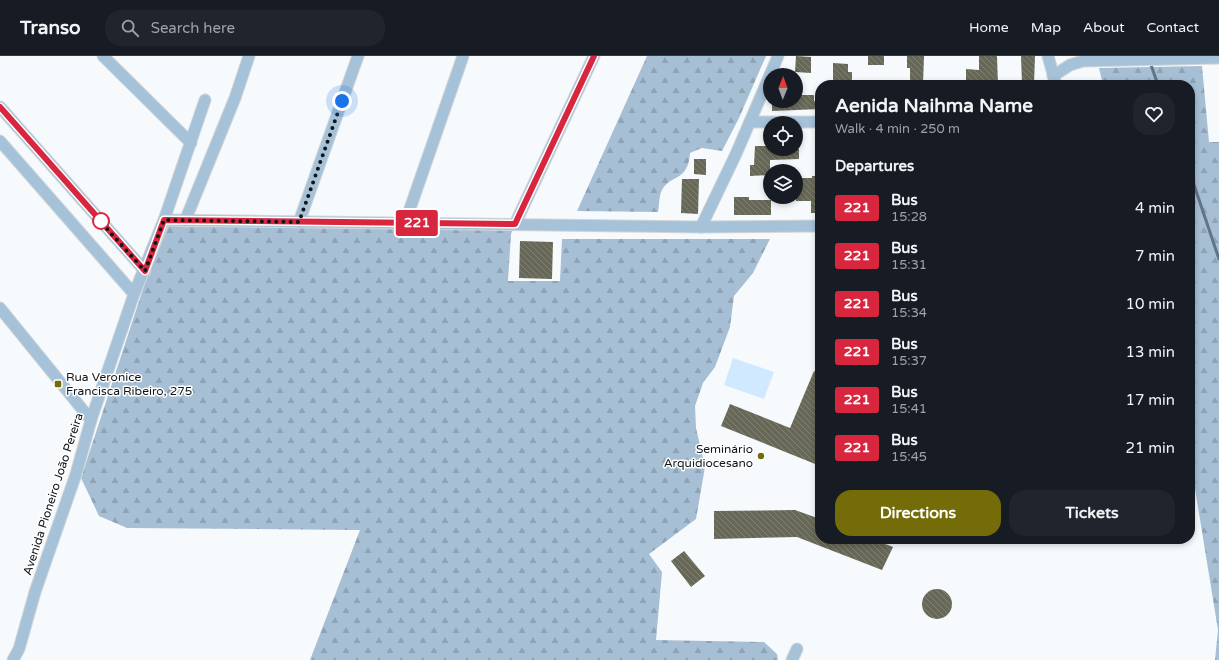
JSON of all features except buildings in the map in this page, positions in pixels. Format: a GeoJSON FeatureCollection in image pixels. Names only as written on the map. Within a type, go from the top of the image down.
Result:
{"type":"FeatureCollection","features":[{"type":"Feature","properties":{"kind":"street"},"geometry":{"type":"LineString","coordinates":[[103,56],[192,143]]}},
{"type":"Feature","properties":{"kind":"street"},"geometry":{"type":"LineString","coordinates":[[185,221],[235,98],[249,56]]}},
{"type":"Feature","properties":{"kind":"street"},"geometry":{"type":"LineString","coordinates":[[299,222],[358,56]]}},
{"type":"Feature","properties":{"kind":"street"},"geometry":{"type":"LineString","coordinates":[[405,223],[463,56]]}},
{"type":"Feature","properties":{"kind":"street"},"geometry":{"type":"LineString","coordinates":[[515,224],[594,56]]}},
{"type":"Feature","properties":{"kind":"street"},"geometry":{"type":"LineString","coordinates":[[773,68],[778,56]]}},
{"type":"Feature","properties":{"kind":"street"},"geometry":{"type":"LineString","coordinates":[[1048,56],[1055,80]]}},
{"type":"Feature","properties":{"kind":"street"},"geometry":{"type":"LineString","coordinates":[[1056,80],[1070,65],[1096,58],[1219,58]]}},
{"type":"Feature","properties":{"kind":"street"},"geometry":{"type":"LineString","coordinates":[[701,227],[763,91]]}},
{"type":"Feature","properties":{"kind":"street","name":"Avenida Pioneiro João Pereira"},"geometry":{"type":"LineString","coordinates":[[18,660],[19,649],[35,592],[76,474],[91,420],[134,294],[145,271],[164,220],[206,100]]}},
{"type":"Feature","properties":{"kind":"street"},"geometry":{"type":"LineString","coordinates":[[0,107],[145,271]]}},
{"type":"Feature","properties":{"kind":"street"},"geometry":{"type":"LineString","coordinates":[[750,122],[815,122]]}},
{"type":"Feature","properties":{"kind":"street"},"geometry":{"type":"LineString","coordinates":[[0,141],[134,294]]}},
{"type":"Feature","properties":{"kind":"street"},"geometry":{"type":"LineString","coordinates":[[164,220],[701,227],[815,226]]}},
{"type":"Feature","properties":{"kind":"street"},"geometry":{"type":"LineString","coordinates":[[0,308],[91,420]]}},
{"type":"Feature","properties":{"kind":"street","name":"Avenida Pioneiro João Pereira"},"geometry":{"type":"LineString","coordinates":[[13,660],[19,649]]}},
{"type":"Feature","properties":{"kind":"street"},"geometry":{"type":"LineString","coordinates":[[792,660],[797,649]]}},
{"type":"Feature","properties":{"kind":"green space"},"geometry":{"type":"Polygon","coordinates":[[[647,56],[766,56],[739,118],[722,151],[702,148],[690,153],[689,163],[686,169],[682,174],[669,182],[661,192],[658,212],[577,211],[647,56]]]}},
{"type":"Feature","properties":{"kind":"green space"},"geometry":{"type":"Polygon","coordinates":[[[1202,66],[1209,142],[1219,142],[1219,660],[1215,660],[1218,630],[1195,489],[1195,80],[1102,80],[1099,68],[1202,66]]]}},
{"type":"Feature","properties":{"kind":"green space"},"geometry":{"type":"Polygon","coordinates":[[[166,219],[515,224],[511,234],[508,281],[560,281],[562,239],[770,239],[753,273],[734,296],[730,327],[715,367],[703,383],[695,406],[696,428],[705,467],[696,519],[649,554],[662,572],[656,640],[764,642],[777,654],[778,660],[310,660],[360,530],[127,528],[99,516],[81,478],[166,219]]]}},
{"type":"Feature","properties":{"kind":"shaded area"},"geometry":{"type":"Polygon","coordinates":[[[733,358],[774,372],[764,399],[724,385],[733,358]]]}},
{"type":"Feature","properties":{"kind":"waterway"},"geometry":{"type":"LineString","coordinates":[[1150,62],[1156,80]]}},
{"type":"Feature","properties":{"kind":"waterway"},"geometry":{"type":"LineString","coordinates":[[1195,188],[1219,259]]}},
{"type":"Feature","properties":{"kind":"bus line","name":"221"},"geometry":{"type":"LineString","coordinates":[[0,107],[145,271],[164,220],[515,224],[594,56]]}},
{"type":"Feature","properties":{"kind":"place","name":"Rua Veronice Francisca Ribeiro, 275"},"geometry":{"type":"Point","coordinates":[58,384]}},
{"type":"Feature","properties":{"kind":"place","name":"Seminário Arquidiocesano"},"geometry":{"type":"Point","coordinates":[761,456]}},
{"type":"Feature","properties":{"kind":"route"},"geometry":{"type":"LineString","coordinates":[[101,221],[99,220],[145,271],[164,220],[299,222],[342,101]]}}]}
